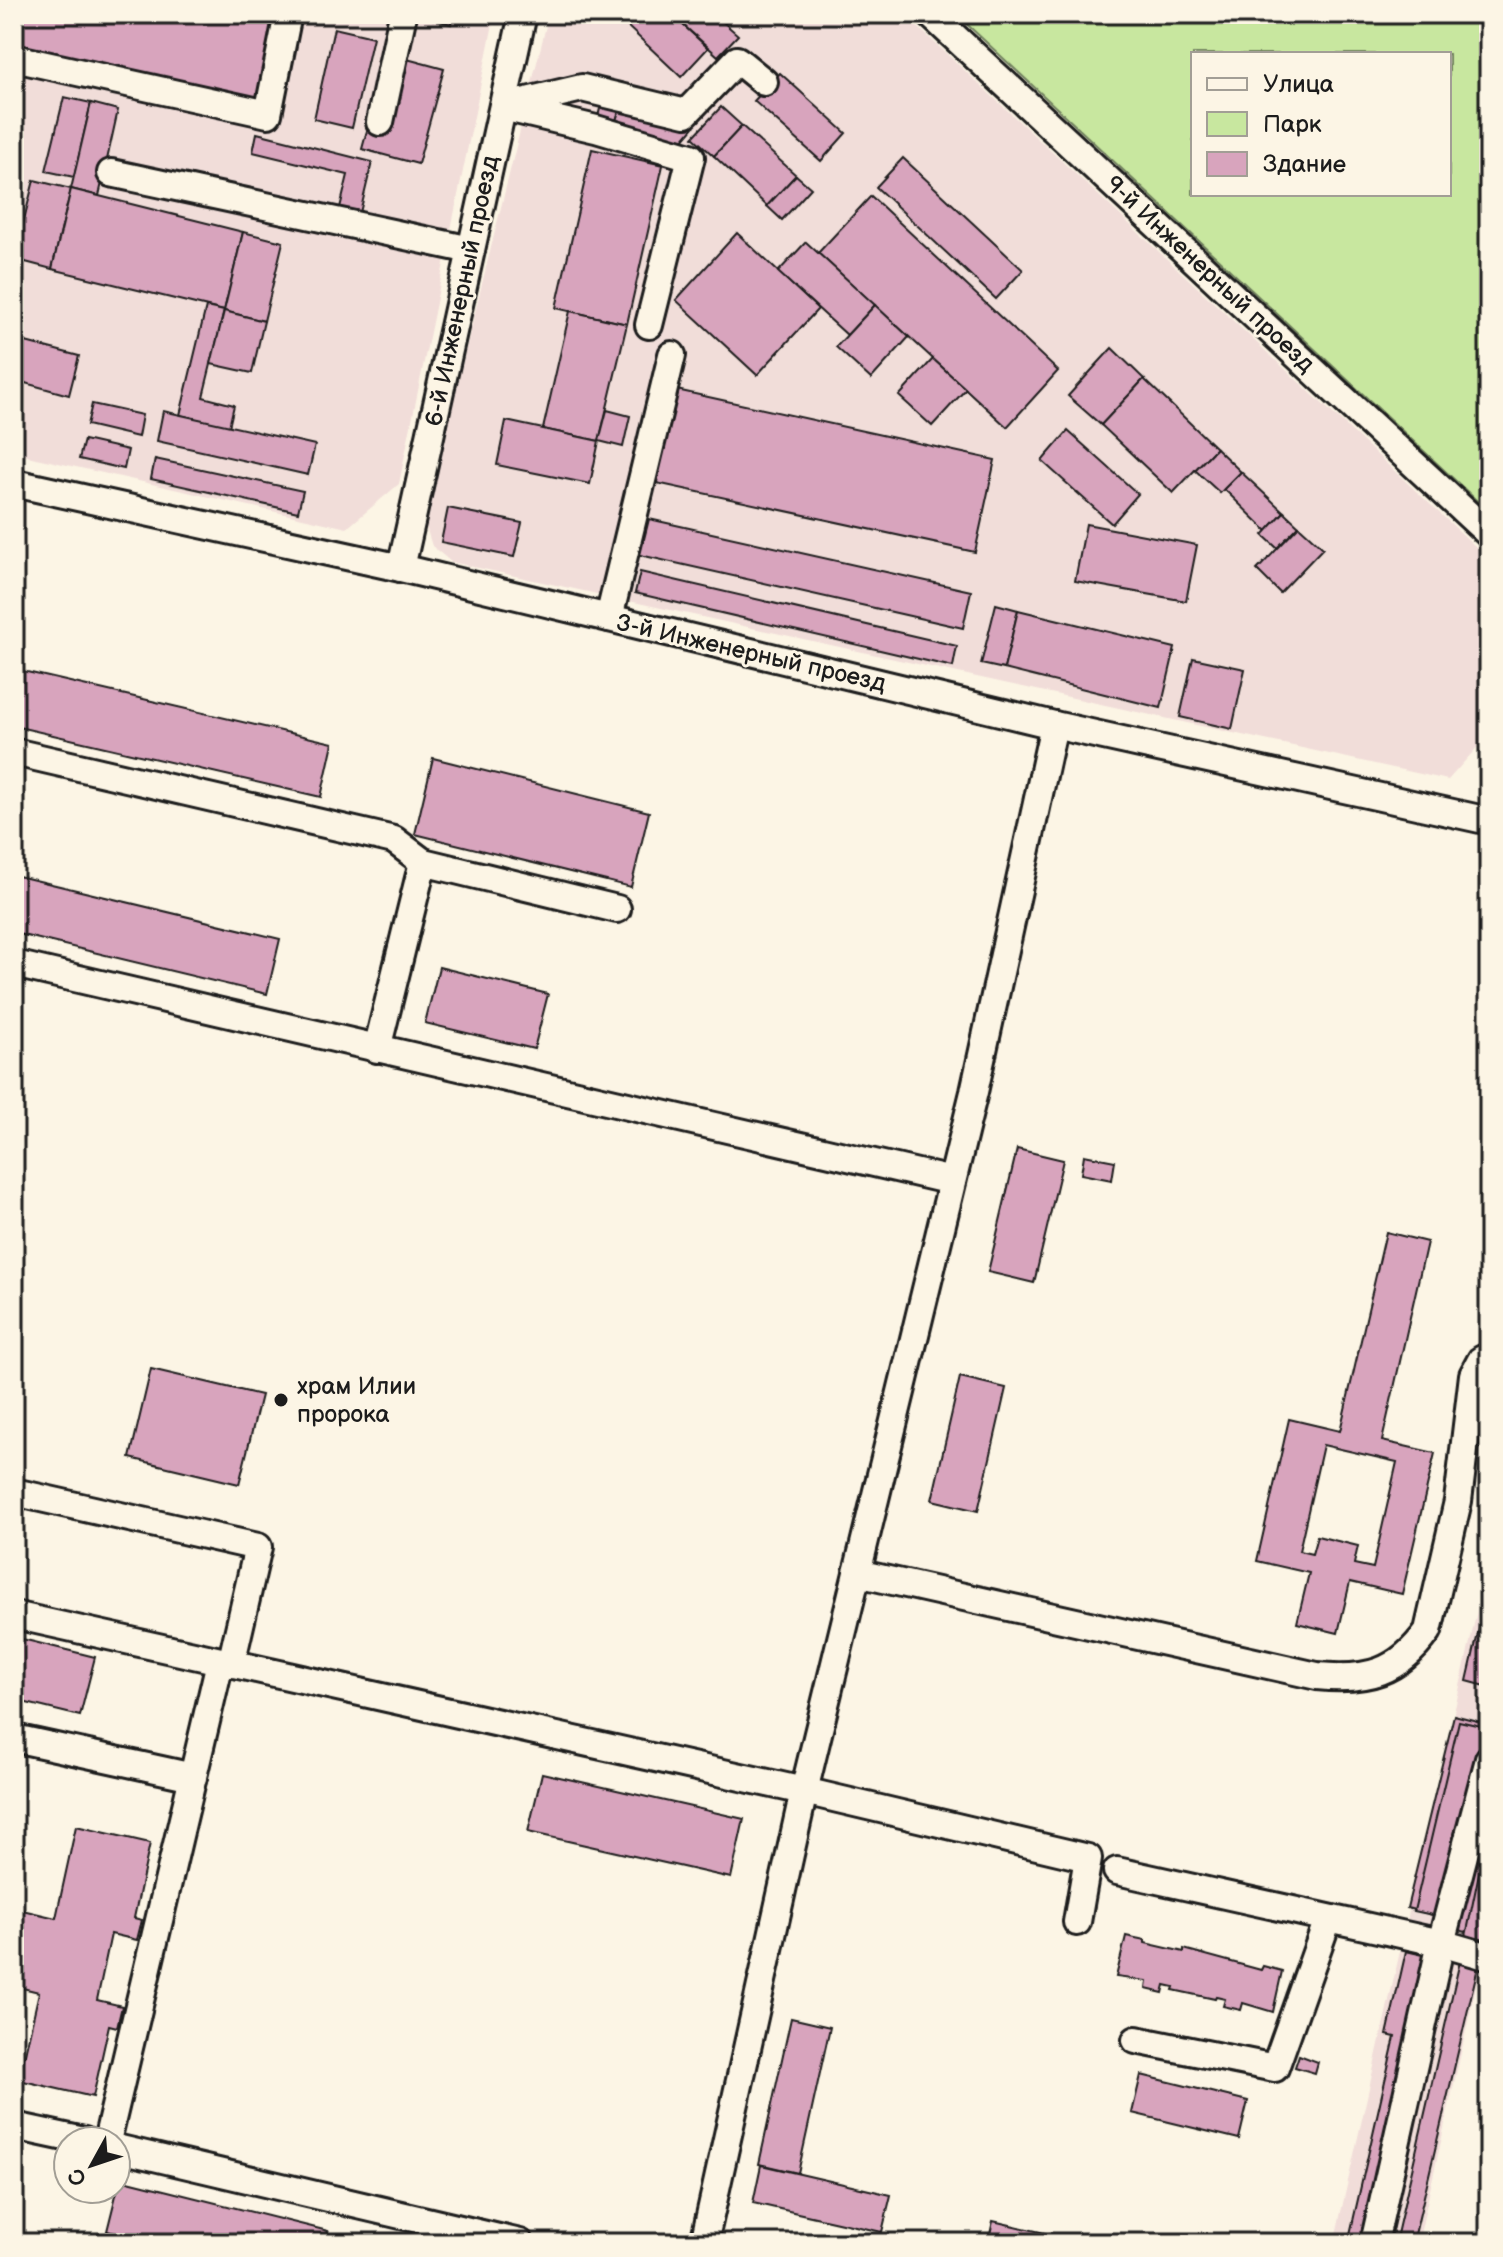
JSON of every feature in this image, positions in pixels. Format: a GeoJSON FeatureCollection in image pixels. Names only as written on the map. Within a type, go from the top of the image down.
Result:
{"type":"FeatureCollection","features":[{"type":"Feature","properties":{"kind":"street"},"geometry":{"type":"LineString","coordinates":[[14,58],[268,114],[288,14]]}},
{"type":"Feature","properties":{"kind":"street"},"geometry":{"type":"LineString","coordinates":[[380,122],[403,14]]}},
{"type":"Feature","properties":{"kind":"street","name":"6-й Инженерный проезд"},"geometry":{"type":"LineString","coordinates":[[401,568],[523,14]]}},
{"type":"Feature","properties":{"kind":"street","name":"9-й Инженерный проезд"},"geometry":{"type":"LineString","coordinates":[[930,14],[1489,534]]}},
{"type":"Feature","properties":{"kind":"street"},"geometry":{"type":"LineString","coordinates":[[503,107],[582,88],[686,113],[737,60],[764,82]]}},
{"type":"Feature","properties":{"kind":"street"},"geometry":{"type":"LineString","coordinates":[[503,107],[596,129],[691,157],[649,325]]}},
{"type":"Feature","properties":{"kind":"street"},"geometry":{"type":"LineString","coordinates":[[111,173],[471,250]]}},
{"type":"Feature","properties":{"kind":"street"},"geometry":{"type":"LineString","coordinates":[[609,618],[672,355]]}},
{"type":"Feature","properties":{"kind":"street","name":"3-й Инженерный проезд"},"geometry":{"type":"LineString","coordinates":[[14,483],[401,568],[1054,725],[1489,821]]}},
{"type":"Feature","properties":{"kind":"street"},"geometry":{"type":"LineString","coordinates":[[704,2243],[804,1791],[952,1181],[1054,725]]}},
{"type":"Feature","properties":{"kind":"street"},"geometry":{"type":"LineString","coordinates":[[14,752],[394,840],[423,862],[617,909]]}},
{"type":"Feature","properties":{"kind":"street"},"geometry":{"type":"LineString","coordinates":[[377,1049],[423,862]]}},
{"type":"Feature","properties":{"kind":"street"},"geometry":{"type":"LineString","coordinates":[[14,964],[952,1181]]}},
{"type":"Feature","properties":{"kind":"street"},"geometry":{"type":"LineString","coordinates":[[857,1573],[1317,1676],[1342,1679],[1372,1675],[1396,1665],[1416,1648],[1428,1631],[1458,1501],[1473,1375],[1481,1360],[1489,1356]]}},
{"type":"Feature","properties":{"kind":"street"},"geometry":{"type":"LineString","coordinates":[[14,1492],[258,1547],[193,1777],[111,2125]]}},
{"type":"Feature","properties":{"kind":"street"},"geometry":{"type":"LineString","coordinates":[[14,1615],[804,1791],[1088,1858],[1077,1922]]}},
{"type":"Feature","properties":{"kind":"street"},"geometry":{"type":"LineString","coordinates":[[14,1738],[193,1777]]}},
{"type":"Feature","properties":{"kind":"street"},"geometry":{"type":"LineString","coordinates":[[1374,2243],[1441,1943],[1489,1759]]}},
{"type":"Feature","properties":{"kind":"street"},"geometry":{"type":"LineString","coordinates":[[1117,1871],[1441,1943],[1489,1957]]}},
{"type":"Feature","properties":{"kind":"street"},"geometry":{"type":"LineString","coordinates":[[1136,2040],[1275,2068],[1328,1919]]}},
{"type":"Feature","properties":{"kind":"street"},"geometry":{"type":"LineString","coordinates":[[14,2126],[52,2134]]}},
{"type":"Feature","properties":{"kind":"street"},"geometry":{"type":"LineString","coordinates":[[132,2152],[520,2243]]}},
{"type":"Feature","properties":{"kind":"shaded area"},"geometry":{"type":"Polygon","coordinates":[[[14,14],[495,14],[399,484],[347,528],[14,453],[14,14]]]}},
{"type":"Feature","properties":{"kind":"shaded area"},"geometry":{"type":"Polygon","coordinates":[[[549,14],[904,14],[1489,559],[1489,734],[1448,780],[451,562],[432,546],[425,524],[549,14]]]}},
{"type":"Feature","properties":{"kind":"shaded area"},"geometry":{"type":"Polygon","coordinates":[[[1489,1558],[1489,1929],[1418,2243],[1334,2243],[1489,1558]]]}},
{"type":"Feature","properties":{"kind":"green space"},"geometry":{"type":"Polygon","coordinates":[[[956,14],[1489,14],[1489,512],[956,14]]]}},
{"type":"Feature","properties":{"kind":"building"},"geometry":{"type":"Polygon","coordinates":[[[14,14],[279,14],[259,103],[14,47],[14,14]]]}},
{"type":"Feature","properties":{"kind":"building"},"geometry":{"type":"Polygon","coordinates":[[[413,14],[453,14],[451,24],[413,14]]]}},
{"type":"Feature","properties":{"kind":"building"},"geometry":{"type":"Polygon","coordinates":[[[635,14],[671,14],[708,48],[681,77],[626,25],[635,14]]]}},
{"type":"Feature","properties":{"kind":"building"},"geometry":{"type":"Polygon","coordinates":[[[671,14],[714,14],[738,35],[718,56],[671,14]]]}},
{"type":"Feature","properties":{"kind":"building"},"geometry":{"type":"Polygon","coordinates":[[[334,28],[373,37],[352,128],[314,119],[334,28]]]}},
{"type":"Feature","properties":{"kind":"building"},"geometry":{"type":"Polygon","coordinates":[[[407,59],[444,69],[418,164],[362,149],[368,127],[387,132],[407,59]]]}},
{"type":"Feature","properties":{"kind":"building"},"geometry":{"type":"Polygon","coordinates":[[[780,73],[846,133],[821,161],[754,101],[780,73]]]}},
{"type":"Feature","properties":{"kind":"building"},"geometry":{"type":"Polygon","coordinates":[[[64,97],[91,103],[74,177],[46,171],[64,97]]]}},
{"type":"Feature","properties":{"kind":"building"},"geometry":{"type":"Polygon","coordinates":[[[602,101],[621,105],[613,130],[596,124],[602,101]]]}},
{"type":"Feature","properties":{"kind":"building"},"geometry":{"type":"Polygon","coordinates":[[[91,103],[118,110],[99,196],[71,189],[91,103]]]}},
{"type":"Feature","properties":{"kind":"building"},"geometry":{"type":"Polygon","coordinates":[[[621,105],[694,127],[676,148],[613,130],[621,105]]]}},
{"type":"Feature","properties":{"kind":"building"},"geometry":{"type":"Polygon","coordinates":[[[721,107],[742,126],[714,156],[693,137],[721,107]]]}},
{"type":"Feature","properties":{"kind":"building"},"geometry":{"type":"Polygon","coordinates":[[[742,126],[796,175],[767,206],[714,156],[742,126]]]}},
{"type":"Feature","properties":{"kind":"building"},"geometry":{"type":"Polygon","coordinates":[[[257,133],[372,162],[359,217],[339,212],[348,175],[253,152],[257,133]]]}},
{"type":"Feature","properties":{"kind":"building"},"geometry":{"type":"Polygon","coordinates":[[[592,149],[663,165],[627,324],[556,308],[592,149]]]}},
{"type":"Feature","properties":{"kind":"building"},"geometry":{"type":"Polygon","coordinates":[[[903,158],[1023,270],[996,299],[876,187],[903,158]]]}},
{"type":"Feature","properties":{"kind":"building"},"geometry":{"type":"Polygon","coordinates":[[[796,175],[811,188],[782,220],[767,206],[796,175]]]}},
{"type":"Feature","properties":{"kind":"building"},"geometry":{"type":"Polygon","coordinates":[[[34,180],[71,189],[52,269],[14,259],[34,180]]]}},
{"type":"Feature","properties":{"kind":"building"},"geometry":{"type":"Polygon","coordinates":[[[71,189],[243,232],[224,311],[52,269],[71,189]]]}},
{"type":"Feature","properties":{"kind":"building"},"geometry":{"type":"Polygon","coordinates":[[[871,196],[1058,371],[1007,427],[818,253],[871,196]]]}},
{"type":"Feature","properties":{"kind":"building"},"geometry":{"type":"Polygon","coordinates":[[[243,232],[283,242],[264,321],[224,311],[243,232]]]}},
{"type":"Feature","properties":{"kind":"building"},"geometry":{"type":"Polygon","coordinates":[[[737,233],[818,309],[757,375],[676,300],[737,233]]]}},
{"type":"Feature","properties":{"kind":"building"},"geometry":{"type":"Polygon","coordinates":[[[806,242],[875,305],[847,335],[778,272],[806,242]]]}},
{"type":"Feature","properties":{"kind":"building"},"geometry":{"type":"Polygon","coordinates":[[[875,305],[909,337],[871,379],[836,347],[875,305]]]}},
{"type":"Feature","properties":{"kind":"building"},"geometry":{"type":"Polygon","coordinates":[[[206,307],[224,311],[203,397],[234,405],[229,427],[180,415],[206,307]]]}},
{"type":"Feature","properties":{"kind":"building"},"geometry":{"type":"Polygon","coordinates":[[[224,311],[264,321],[252,373],[211,364],[224,311]]]}},
{"type":"Feature","properties":{"kind":"building"},"geometry":{"type":"Polygon","coordinates":[[[570,311],[627,324],[599,441],[543,429],[570,311]]]}},
{"type":"Feature","properties":{"kind":"building"},"geometry":{"type":"Polygon","coordinates":[[[14,339],[79,356],[69,395],[14,380],[14,339]]]}},
{"type":"Feature","properties":{"kind":"building"},"geometry":{"type":"Polygon","coordinates":[[[1112,348],[1144,379],[1101,425],[1068,396],[1112,348]]]}},
{"type":"Feature","properties":{"kind":"building"},"geometry":{"type":"Polygon","coordinates":[[[933,359],[966,389],[932,426],[899,396],[933,359]]]}},
{"type":"Feature","properties":{"kind":"building"},"geometry":{"type":"Polygon","coordinates":[[[1144,379],[1216,448],[1173,493],[1101,425],[1144,379]]]}},
{"type":"Feature","properties":{"kind":"building"},"geometry":{"type":"Polygon","coordinates":[[[672,389],[995,460],[975,552],[652,482],[672,389]]]}},
{"type":"Feature","properties":{"kind":"building"},"geometry":{"type":"Polygon","coordinates":[[[92,404],[142,415],[138,437],[87,425],[92,404]]]}},
{"type":"Feature","properties":{"kind":"building"},"geometry":{"type":"Polygon","coordinates":[[[607,410],[630,416],[623,447],[599,441],[607,410]]]}},
{"type":"Feature","properties":{"kind":"building"},"geometry":{"type":"Polygon","coordinates":[[[163,411],[315,445],[308,475],[157,441],[163,411]]]}},
{"type":"Feature","properties":{"kind":"building"},"geometry":{"type":"Polygon","coordinates":[[[506,421],[599,441],[590,484],[497,465],[506,421]]]}},
{"type":"Feature","properties":{"kind":"building"},"geometry":{"type":"Polygon","coordinates":[[[1068,431],[1138,494],[1112,524],[1042,461],[1068,431]]]}},
{"type":"Feature","properties":{"kind":"building"},"geometry":{"type":"Polygon","coordinates":[[[84,440],[128,450],[124,469],[79,459],[84,440]]]}},
{"type":"Feature","properties":{"kind":"building"},"geometry":{"type":"Polygon","coordinates":[[[1216,448],[1241,472],[1220,493],[1195,470],[1216,448]]]}},
{"type":"Feature","properties":{"kind":"building"},"geometry":{"type":"Polygon","coordinates":[[[155,459],[303,491],[298,512],[151,479],[155,459]]]}},
{"type":"Feature","properties":{"kind":"building"},"geometry":{"type":"Polygon","coordinates":[[[1241,472],[1284,512],[1267,531],[1224,489],[1241,472]]]}},
{"type":"Feature","properties":{"kind":"building"},"geometry":{"type":"Polygon","coordinates":[[[448,508],[522,523],[514,557],[441,542],[448,508]]]}},
{"type":"Feature","properties":{"kind":"building"},"geometry":{"type":"Polygon","coordinates":[[[1284,512],[1299,526],[1277,548],[1263,535],[1284,512]]]}},
{"type":"Feature","properties":{"kind":"building"},"geometry":{"type":"Polygon","coordinates":[[[649,519],[971,591],[963,628],[640,555],[649,519]]]}},
{"type":"Feature","properties":{"kind":"building"},"geometry":{"type":"Polygon","coordinates":[[[1086,524],[1197,545],[1186,601],[1075,581],[1086,524]]]}},
{"type":"Feature","properties":{"kind":"building"},"geometry":{"type":"Polygon","coordinates":[[[1299,526],[1323,548],[1280,593],[1257,570],[1299,526]]]}},
{"type":"Feature","properties":{"kind":"building"},"geometry":{"type":"Polygon","coordinates":[[[640,572],[957,646],[953,667],[635,593],[640,572]]]}},
{"type":"Feature","properties":{"kind":"building"},"geometry":{"type":"Polygon","coordinates":[[[996,604],[1018,610],[1004,669],[981,664],[996,604]]]}},
{"type":"Feature","properties":{"kind":"building"},"geometry":{"type":"Polygon","coordinates":[[[1018,610],[1175,648],[1161,708],[1004,669],[1018,610]]]}},
{"type":"Feature","properties":{"kind":"building"},"geometry":{"type":"Polygon","coordinates":[[[1193,658],[1245,669],[1232,729],[1180,717],[1193,658]]]}},
{"type":"Feature","properties":{"kind":"building"},"geometry":{"type":"Polygon","coordinates":[[[14,669],[333,743],[321,797],[14,726],[14,669]]]}},
{"type":"Feature","properties":{"kind":"building"},"geometry":{"type":"Polygon","coordinates":[[[433,758],[649,812],[631,887],[415,834],[433,758]]]}},
{"type":"Feature","properties":{"kind":"building"},"geometry":{"type":"Polygon","coordinates":[[[14,875],[280,939],[267,994],[14,933],[14,875]]]}},
{"type":"Feature","properties":{"kind":"building"},"geometry":{"type":"Polygon","coordinates":[[[439,967],[548,994],[534,1049],[425,1023],[439,967]]]}},
{"type":"Feature","properties":{"kind":"building"},"geometry":{"type":"Polygon","coordinates":[[[1017,1149],[1063,1160],[1034,1283],[988,1272],[1017,1149]]]}},
{"type":"Feature","properties":{"kind":"building"},"geometry":{"type":"Polygon","coordinates":[[[1084,1155],[1115,1161],[1112,1180],[1081,1174],[1084,1155]]]}},
{"type":"Feature","properties":{"kind":"building"},"geometry":{"type":"Polygon","coordinates":[[[1386,1232],[1427,1242],[1382,1441],[1435,1453],[1402,1594],[1350,1582],[1338,1633],[1297,1623],[1309,1573],[1257,1561],[1289,1419],[1340,1431],[1386,1232]],[[1323,1445],[1299,1551],[1312,1554],[1317,1536],[1358,1546],[1354,1564],[1373,1568],[1397,1462],[1323,1445]]]}},
{"type":"Feature","properties":{"kind":"building"},"geometry":{"type":"Polygon","coordinates":[[[151,1369],[261,1395],[239,1484],[130,1458],[151,1369]]]}},
{"type":"Feature","properties":{"kind":"building"},"geometry":{"type":"Polygon","coordinates":[[[960,1377],[1006,1388],[978,1511],[932,1500],[960,1377]]]}},
{"type":"Feature","properties":{"kind":"building"},"geometry":{"type":"Polygon","coordinates":[[[1485,1603],[1489,1605],[1489,1687],[1467,1681],[1485,1603]]]}},
{"type":"Feature","properties":{"kind":"building"},"geometry":{"type":"Polygon","coordinates":[[[14,1637],[95,1657],[80,1716],[14,1700],[14,1637]]]}},
{"type":"Feature","properties":{"kind":"building"},"geometry":{"type":"Polygon","coordinates":[[[1454,1715],[1481,1722],[1433,1915],[1407,1908],[1454,1715]]]}},
{"type":"Feature","properties":{"kind":"building"},"geometry":{"type":"Polygon","coordinates":[[[1459,1721],[1485,1727],[1442,1917],[1414,1911],[1459,1721]]]}},
{"type":"Feature","properties":{"kind":"building"},"geometry":{"type":"Polygon","coordinates":[[[542,1773],[744,1819],[731,1878],[528,1832],[542,1773]]]}},
{"type":"Feature","properties":{"kind":"building"},"geometry":{"type":"Polygon","coordinates":[[[1489,1797],[1489,1927],[1487,1937],[1458,1930],[1489,1797]]]}},
{"type":"Feature","properties":{"kind":"building"},"geometry":{"type":"Polygon","coordinates":[[[1489,1825],[1489,1941],[1466,1936],[1489,1825]]]}},
{"type":"Feature","properties":{"kind":"building"},"geometry":{"type":"Polygon","coordinates":[[[76,1826],[150,1843],[134,1918],[142,1920],[137,1940],[111,1934],[97,2000],[122,2006],[117,2027],[109,2025],[93,2097],[19,2080],[39,1992],[14,1986],[14,1908],[56,1918],[76,1826]]]}},
{"type":"Feature","properties":{"kind":"building"},"geometry":{"type":"Polygon","coordinates":[[[1126,1936],[1261,1970],[1263,1966],[1282,1971],[1273,2012],[1243,2003],[1241,2010],[1223,2006],[1225,1999],[1173,1990],[1174,1987],[1165,1985],[1163,1993],[1146,1989],[1147,1981],[1116,1977],[1126,1936]]]}},
{"type":"Feature","properties":{"kind":"building"},"geometry":{"type":"Polygon","coordinates":[[[1406,1951],[1432,1957],[1367,2243],[1348,2243],[1395,2037],[1387,2035],[1406,1951]]]}},
{"type":"Feature","properties":{"kind":"building"},"geometry":{"type":"Polygon","coordinates":[[[1460,1961],[1478,1967],[1413,2243],[1395,2243],[1460,1961]]]}},
{"type":"Feature","properties":{"kind":"building"},"geometry":{"type":"Polygon","coordinates":[[[791,2018],[830,2027],[798,2173],[759,2164],[791,2018]]]}},
{"type":"Feature","properties":{"kind":"building"},"geometry":{"type":"Polygon","coordinates":[[[1299,2055],[1318,2062],[1315,2073],[1295,2067],[1299,2055]]]}},
{"type":"Feature","properties":{"kind":"building"},"geometry":{"type":"Polygon","coordinates":[[[1141,2075],[1248,2101],[1239,2139],[1132,2113],[1141,2075]]]}},
{"type":"Feature","properties":{"kind":"building"},"geometry":{"type":"Polygon","coordinates":[[[761,2165],[891,2195],[882,2232],[753,2203],[761,2165]]]}},
{"type":"Feature","properties":{"kind":"building"},"geometry":{"type":"Polygon","coordinates":[[[132,2182],[328,2231],[325,2243],[156,2243],[107,2231],[114,2205],[132,2205],[132,2182]]]}},
{"type":"Feature","properties":{"kind":"building"},"geometry":{"type":"Polygon","coordinates":[[[993,2221],[1088,2243],[988,2243],[993,2221]]]}},
{"type":"Feature","properties":{"kind":"place","name":"храм Илии пророка"},"geometry":{"type":"Point","coordinates":[281,1400]}}]}
